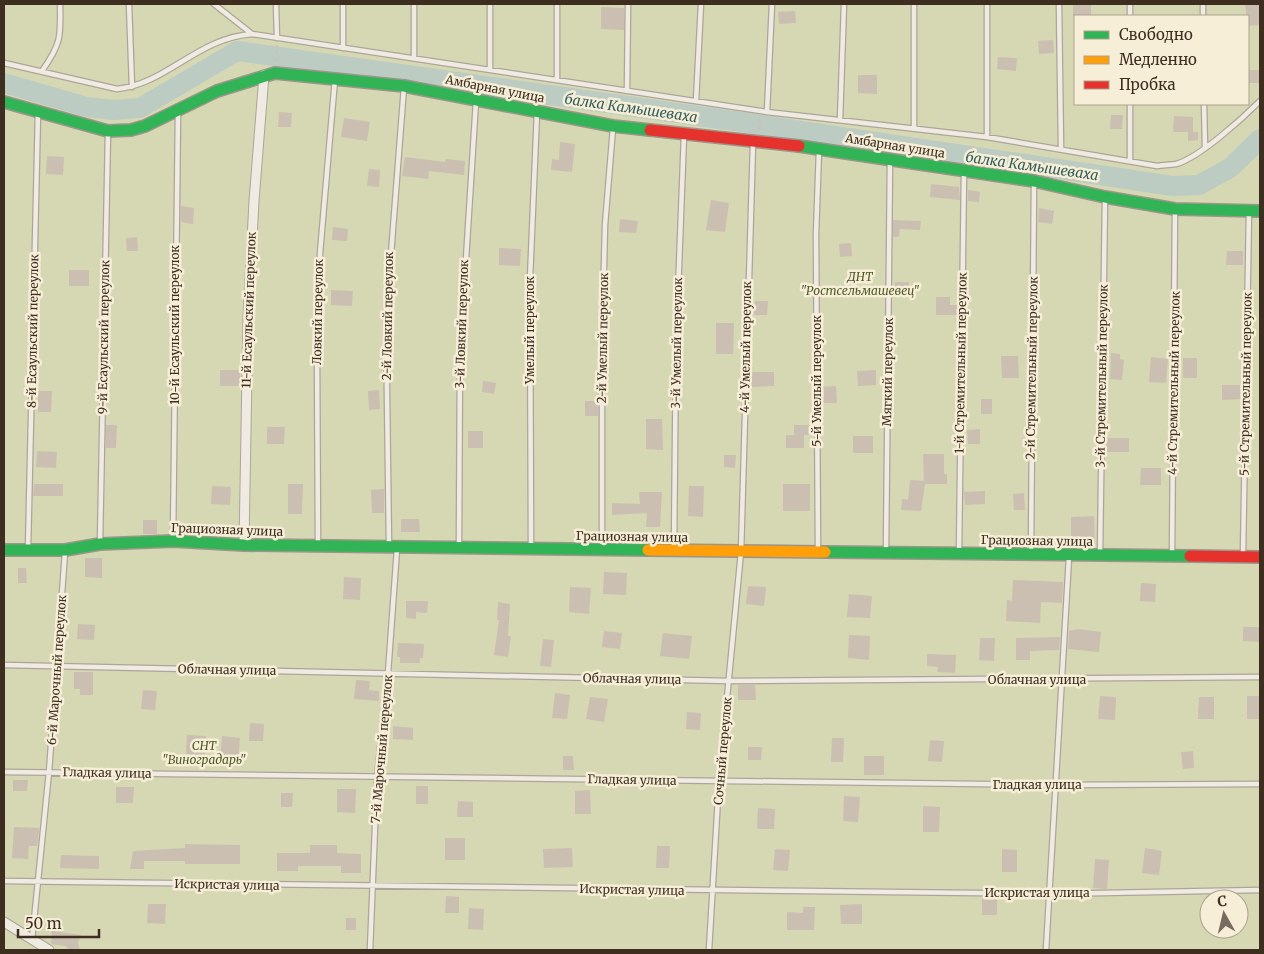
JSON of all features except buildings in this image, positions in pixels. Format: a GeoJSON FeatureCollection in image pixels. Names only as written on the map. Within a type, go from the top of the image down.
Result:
{"type":"FeatureCollection","features":[{"type":"Feature","properties":{"kind":"street","name":"Амбарная улица"},"geometry":{"type":"LineString","coordinates":[[4,102],[108,131],[144,126],[217,91],[269,74],[335,78],[404,86],[613,126],[819,148],[1034,181],[1105,198],[1175,209],[1254,211]]}},
{"type":"Feature","properties":{"kind":"street","name":"11-й Есаульский переулок"},"geometry":{"type":"LineString","coordinates":[[244,545],[248,317],[269,74]]}},
{"type":"Feature","properties":{"kind":"street","name":"Грациозная улица"},"geometry":{"type":"LineString","coordinates":[[4,550],[65,550],[100,544],[173,541],[244,545],[1260,557]]}},
{"type":"Feature","properties":{"kind":"street"},"geometry":{"type":"LineString","coordinates":[[4,922],[49,950]]}},
{"type":"Feature","properties":{"kind":"lane"},"geometry":{"type":"LineString","coordinates":[[42,71],[57,50],[61,32],[60,4]]}},
{"type":"Feature","properties":{"kind":"lane"},"geometry":{"type":"LineString","coordinates":[[129,4],[132,87]]}},
{"type":"Feature","properties":{"kind":"lane"},"geometry":{"type":"LineString","coordinates":[[214,4],[252,34]]}},
{"type":"Feature","properties":{"kind":"lane"},"geometry":{"type":"LineString","coordinates":[[276,4],[277,38]]}},
{"type":"Feature","properties":{"kind":"lane"},"geometry":{"type":"LineString","coordinates":[[343,4],[343,48]]}},
{"type":"Feature","properties":{"kind":"lane"},"geometry":{"type":"LineString","coordinates":[[414,4],[414,58]]}},
{"type":"Feature","properties":{"kind":"lane"},"geometry":{"type":"LineString","coordinates":[[490,4],[490,68]]}},
{"type":"Feature","properties":{"kind":"lane"},"geometry":{"type":"LineString","coordinates":[[557,4],[558,80]]}},
{"type":"Feature","properties":{"kind":"lane"},"geometry":{"type":"LineString","coordinates":[[627,91],[628,4]]}},
{"type":"Feature","properties":{"kind":"lane"},"geometry":{"type":"LineString","coordinates":[[696,101],[701,4]]}},
{"type":"Feature","properties":{"kind":"lane"},"geometry":{"type":"LineString","coordinates":[[768,112],[772,4]]}},
{"type":"Feature","properties":{"kind":"lane"},"geometry":{"type":"LineString","coordinates":[[840,120],[844,4]]}},
{"type":"Feature","properties":{"kind":"lane"},"geometry":{"type":"LineString","coordinates":[[914,4],[914,128]]}},
{"type":"Feature","properties":{"kind":"lane"},"geometry":{"type":"LineString","coordinates":[[987,4],[987,137]]}},
{"type":"Feature","properties":{"kind":"lane"},"geometry":{"type":"LineString","coordinates":[[1059,4],[1061,148]]}},
{"type":"Feature","properties":{"kind":"lane"},"geometry":{"type":"LineString","coordinates":[[4,63],[118,89],[132,87],[145,82],[217,41],[233,36],[252,34],[490,68],[768,112],[987,137],[1061,148],[1157,166],[1178,163],[1204,147],[1226,132],[1260,101]]}},
{"type":"Feature","properties":{"kind":"lane","name":"Ловкий переулок"},"geometry":{"type":"LineString","coordinates":[[318,546],[317,346],[320,253],[335,78]]}},
{"type":"Feature","properties":{"kind":"lane","name":"2-й Ловкий переулок"},"geometry":{"type":"LineString","coordinates":[[393,547],[386,319],[404,86]]}},
{"type":"Feature","properties":{"kind":"lane","name":"3-й Ловкий переулок"},"geometry":{"type":"LineString","coordinates":[[459,548],[460,354],[476,100]]}},
{"type":"Feature","properties":{"kind":"lane"},"geometry":{"type":"LineString","coordinates":[[1130,105],[1130,161]]}},
{"type":"Feature","properties":{"kind":"lane"},"geometry":{"type":"LineString","coordinates":[[1204,105],[1204,147]]}},
{"type":"Feature","properties":{"kind":"lane","name":"10-й Есаульский переулок"},"geometry":{"type":"LineString","coordinates":[[173,541],[178,109]]}},
{"type":"Feature","properties":{"kind":"lane","name":"8-й Есаульский переулок"},"geometry":{"type":"LineString","coordinates":[[28,551],[38,111]]}},
{"type":"Feature","properties":{"kind":"lane","name":"Умелый переулок"},"geometry":{"type":"LineString","coordinates":[[531,549],[530,279],[538,111]]}},
{"type":"Feature","properties":{"kind":"lane","name":"2-й Умелый переулок"},"geometry":{"type":"LineString","coordinates":[[602,550],[604,243],[613,126]]}},
{"type":"Feature","properties":{"kind":"lane","name":"9-й Есаульский переулок"},"geometry":{"type":"LineString","coordinates":[[100,544],[108,131]]}},
{"type":"Feature","properties":{"kind":"lane","name":"3-й Умелый переулок"},"geometry":{"type":"LineString","coordinates":[[674,551],[676,345],[684,134]]}},
{"type":"Feature","properties":{"kind":"lane","name":"4-й Умелый переулок"},"geometry":{"type":"LineString","coordinates":[[741,552],[756,141]]}},
{"type":"Feature","properties":{"kind":"lane","name":"5-й Умелый переулок"},"geometry":{"type":"LineString","coordinates":[[818,553],[816,234],[819,148]]}},
{"type":"Feature","properties":{"kind":"lane","name":"Мягкий переулок"},"geometry":{"type":"LineString","coordinates":[[886,553],[890,160]]}},
{"type":"Feature","properties":{"kind":"lane","name":"1-й Стремительный переулок"},"geometry":{"type":"LineString","coordinates":[[959,554],[964,171]]}},
{"type":"Feature","properties":{"kind":"lane","name":"2-й Стремительный переулок"},"geometry":{"type":"LineString","coordinates":[[1031,555],[1034,181]]}},
{"type":"Feature","properties":{"kind":"lane","name":"3-й Стремительный переулок"},"geometry":{"type":"LineString","coordinates":[[1100,556],[1105,198]]}},
{"type":"Feature","properties":{"kind":"lane","name":"4-й Стремительный переулок"},"geometry":{"type":"LineString","coordinates":[[1172,556],[1175,209]]}},
{"type":"Feature","properties":{"kind":"lane","name":"5-й Стремительный переулок"},"geometry":{"type":"LineString","coordinates":[[1243,557],[1254,211]]}},
{"type":"Feature","properties":{"kind":"lane","name":"7-й Марочный переулок"},"geometry":{"type":"LineString","coordinates":[[370,950],[377,778],[388,674],[393,547]]}},
{"type":"Feature","properties":{"kind":"lane","name":"6-й Марочный переулок"},"geometry":{"type":"LineString","coordinates":[[32,940],[58,666],[65,550]]}},
{"type":"Feature","properties":{"kind":"lane","name":"Сочный переулок"},"geometry":{"type":"LineString","coordinates":[[709,950],[719,781],[741,552]]}},
{"type":"Feature","properties":{"kind":"lane"},"geometry":{"type":"LineString","coordinates":[[1046,950],[1069,555]]}},
{"type":"Feature","properties":{"kind":"lane","name":"Облачная улица"},"geometry":{"type":"LineString","coordinates":[[4,665],[729,681],[1062,680],[1260,677]]}},
{"type":"Feature","properties":{"kind":"lane","name":"Гладкая улица"},"geometry":{"type":"LineString","coordinates":[[4,772],[1056,785],[1260,784]]}},
{"type":"Feature","properties":{"kind":"lane","name":"Искристая улица"},"geometry":{"type":"LineString","coordinates":[[4,882],[1050,894],[1260,890]]}},
{"type":"Feature","properties":{"kind":"path"},"geometry":{"type":"LineString","coordinates":[[269,74],[277,38]]}},
{"type":"Feature","properties":{"kind":"path"},"geometry":{"type":"LineString","coordinates":[[756,141],[760,110]]}},
{"type":"Feature","properties":{"kind":"green space"},"geometry":{"type":"Polygon","coordinates":[[[4,4],[1260,4],[1260,950],[4,950],[4,4]]]}},
{"type":"Feature","properties":{"kind":"waterway","name":"балка Камышеваха"},"geometry":{"type":"LineString","coordinates":[[4,83],[87,107],[114,110],[140,108],[237,51],[748,123],[1173,186],[1199,185],[1230,168],[1260,139]]}},
{"type":"Feature","properties":{"kind":"traffic: fast"},"geometry":{"type":"LineString","coordinates":[[4,102],[108,131],[131,130],[145,126],[217,91],[275,73],[404,86],[613,126],[650,130]]}},
{"type":"Feature","properties":{"kind":"traffic: fast"},"geometry":{"type":"LineString","coordinates":[[799,146],[1034,181],[1105,197],[1175,209],[1260,211]]}},
{"type":"Feature","properties":{"kind":"traffic: fast"},"geometry":{"type":"LineString","coordinates":[[4,550],[65,550],[100,544],[173,541],[244,545],[648,550]]}},
{"type":"Feature","properties":{"kind":"traffic: fast"},"geometry":{"type":"LineString","coordinates":[[825,552],[1190,556]]}},
{"type":"Feature","properties":{"kind":"traffic: slow"},"geometry":{"type":"LineString","coordinates":[[648,550],[825,552]]}},
{"type":"Feature","properties":{"kind":"traffic: jam"},"geometry":{"type":"LineString","coordinates":[[650,130],[799,146]]}},
{"type":"Feature","properties":{"kind":"traffic: jam"},"geometry":{"type":"LineString","coordinates":[[1190,556],[1260,557]]}},
{"type":"Feature","properties":{"kind":"park label","name":"ДНТ \"Ростсельмашевец\""},"geometry":{"type":"Point","coordinates":[860,284]}},
{"type":"Feature","properties":{"kind":"park label","name":"СНТ \"Виноградарь\""},"geometry":{"type":"Point","coordinates":[204,753]}}]}
